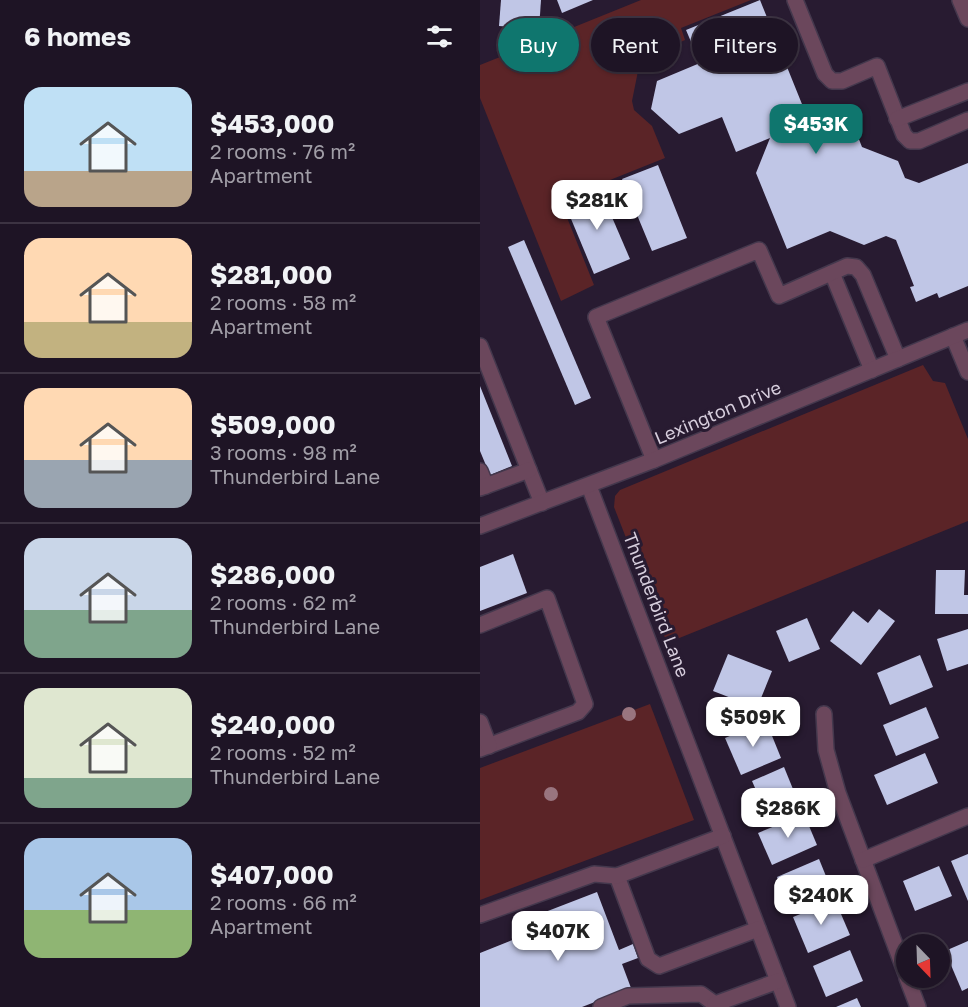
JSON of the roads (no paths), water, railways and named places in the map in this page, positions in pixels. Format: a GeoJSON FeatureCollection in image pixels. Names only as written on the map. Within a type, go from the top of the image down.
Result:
{"type":"FeatureCollection","features":[{"type":"Feature","properties":{"kind":"street"},"geometry":{"type":"LineString","coordinates":[[795,0],[825,74],[832,81],[842,81],[877,66],[904,135],[910,141],[919,141],[968,120]]}},
{"type":"Feature","properties":{"kind":"street"},"geometry":{"type":"LineString","coordinates":[[960,0],[968,19]]}},
{"type":"Feature","properties":{"kind":"street"},"geometry":{"type":"LineString","coordinates":[[897,119],[968,91]]}},
{"type":"Feature","properties":{"kind":"street"},"geometry":{"type":"LineString","coordinates":[[654,460],[596,317],[759,250],[779,296],[847,266],[856,267],[863,274],[898,359]]}},
{"type":"Feature","properties":{"kind":"street"},"geometry":{"type":"LineString","coordinates":[[832,273],[872,370]]}},
{"type":"Feature","properties":{"kind":"street","name":"Lexington Drive"},"geometry":{"type":"LineString","coordinates":[[480,526],[654,460],[968,330]]}},
{"type":"Feature","properties":{"kind":"street"},"geometry":{"type":"LineString","coordinates":[[953,336],[968,372]]}},
{"type":"Feature","properties":{"kind":"street"},"geometry":{"type":"LineString","coordinates":[[480,346],[542,503]]}},
{"type":"Feature","properties":{"kind":"street"},"geometry":{"type":"LineString","coordinates":[[480,471],[483,487],[529,470]]}},
{"type":"Feature","properties":{"kind":"street","name":"Thunderbird Lane"},"geometry":{"type":"LineString","coordinates":[[589,486],[788,1007]]}},
{"type":"Feature","properties":{"kind":"street"},"geometry":{"type":"LineString","coordinates":[[480,625],[547,598],[585,704],[578,712],[484,747],[480,722]]}},
{"type":"Feature","properties":{"kind":"street"},"geometry":{"type":"LineString","coordinates":[[824,714],[826,750],[838,793],[896,947]]}},
{"type":"Feature","properties":{"kind":"street"},"geometry":{"type":"LineString","coordinates":[[863,860],[968,816]]}},
{"type":"Feature","properties":{"kind":"street"},"geometry":{"type":"LineString","coordinates":[[480,915],[594,874],[617,876],[723,836]]}},
{"type":"Feature","properties":{"kind":"street"},"geometry":{"type":"LineString","coordinates":[[617,876],[648,959],[659,966],[758,929]]}},
{"type":"Feature","properties":{"kind":"street"},"geometry":{"type":"LineString","coordinates":[[601,1007],[628,996],[690,994],[700,994],[716,1006],[778,981]]}},
{"type":"Feature","properties":{"kind":"street"},"geometry":{"type":"LineString","coordinates":[[911,988],[918,1007]]}}]}
